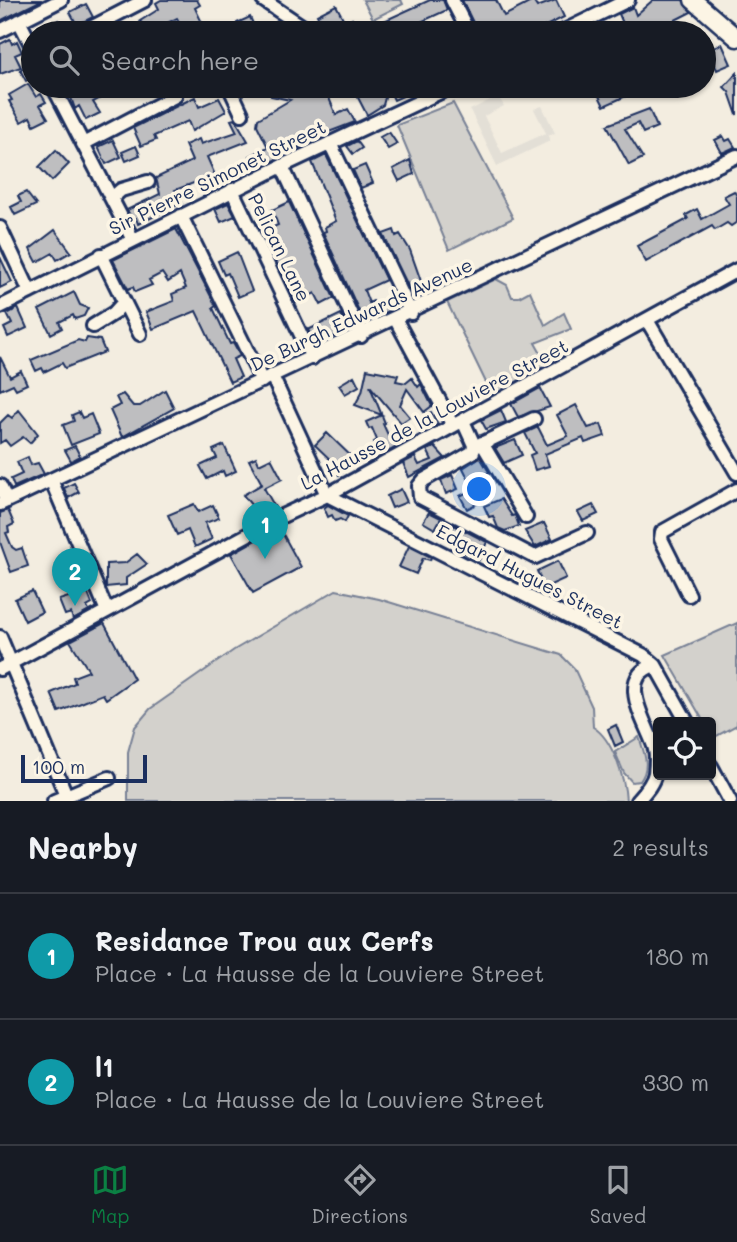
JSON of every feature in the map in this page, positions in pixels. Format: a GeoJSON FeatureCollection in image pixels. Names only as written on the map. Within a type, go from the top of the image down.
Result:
{"type":"FeatureCollection","features":[{"type":"Feature","properties":{"kind":"main road"},"geometry":{"type":"LineString","coordinates":[[693,0],[737,38]]}},
{"type":"Feature","properties":{"kind":"street"},"geometry":{"type":"LineString","coordinates":[[0,31],[61,0]]}},
{"type":"Feature","properties":{"kind":"street"},"geometry":{"type":"LineString","coordinates":[[104,21],[145,0]]}},
{"type":"Feature","properties":{"kind":"street"},"geometry":{"type":"LineString","coordinates":[[263,0],[291,21]]}},
{"type":"Feature","properties":{"kind":"street"},"geometry":{"type":"LineString","coordinates":[[452,0],[463,21]]}},
{"type":"Feature","properties":{"kind":"street"},"geometry":{"type":"LineString","coordinates":[[585,21],[628,0]]}},
{"type":"Feature","properties":{"kind":"street"},"geometry":{"type":"LineString","coordinates":[[19,21],[21,25]]}},
{"type":"Feature","properties":{"kind":"street"},"geometry":{"type":"LineString","coordinates":[[59,98],[133,240]]}},
{"type":"Feature","properties":{"kind":"street"},"geometry":{"type":"LineString","coordinates":[[83,144],[171,98]]}},
{"type":"Feature","properties":{"kind":"street"},"geometry":{"type":"LineString","coordinates":[[235,98],[242,114]]}},
{"type":"Feature","properties":{"kind":"street","name":"Sir Pierre Simonet Street"},"geometry":{"type":"LineString","coordinates":[[0,307],[232,190],[428,98]]}},
{"type":"Feature","properties":{"kind":"street"},"geometry":{"type":"LineString","coordinates":[[330,143],[411,313]]}},
{"type":"Feature","properties":{"kind":"street","name":"De Burgh Edwards Avenue"},"geometry":{"type":"LineString","coordinates":[[3,503],[411,313],[737,156]]}},
{"type":"Feature","properties":{"kind":"street"},"geometry":{"type":"LineString","coordinates":[[282,166],[361,336]]}},
{"type":"Feature","properties":{"kind":"street"},"geometry":{"type":"LineString","coordinates":[[112,198],[121,190],[148,182]]}},
{"type":"Feature","properties":{"kind":"street","name":"Pelican Lane"},"geometry":{"type":"LineString","coordinates":[[232,190],[312,358]]}},
{"type":"Feature","properties":{"kind":"street"},"geometry":{"type":"LineString","coordinates":[[181,216],[327,495]]}},
{"type":"Feature","properties":{"kind":"street"},"geometry":{"type":"LineString","coordinates":[[0,228],[30,292]]}},
{"type":"Feature","properties":{"kind":"street"},"geometry":{"type":"LineString","coordinates":[[101,256],[140,334]]}},
{"type":"Feature","properties":{"kind":"street","name":"La Hausse de la Louviere Street"},"geometry":{"type":"LineString","coordinates":[[6,666],[327,495],[737,270]]}},
{"type":"Feature","properties":{"kind":"street"},"geometry":{"type":"LineString","coordinates":[[93,326],[114,313],[124,302]]}},
{"type":"Feature","properties":{"kind":"street"},"geometry":{"type":"LineString","coordinates":[[396,320],[458,424],[526,517]]}},
{"type":"Feature","properties":{"kind":"street"},"geometry":{"type":"LineString","coordinates":[[648,320],[737,473]]}},
{"type":"Feature","properties":{"kind":"street"},"geometry":{"type":"LineString","coordinates":[[534,419],[476,447],[419,486],[421,497],[535,556],[587,533]]}},
{"type":"Feature","properties":{"kind":"street"},"geometry":{"type":"LineString","coordinates":[[52,482],[107,611]]}},
{"type":"Feature","properties":{"kind":"street"},"geometry":{"type":"LineString","coordinates":[[0,486],[3,503]]}},
{"type":"Feature","properties":{"kind":"street"},"geometry":{"type":"LineString","coordinates":[[690,595],[661,539],[662,532],[737,490]]}},
{"type":"Feature","properties":{"kind":"street","name":"Edgard Hugues Street"},"geometry":{"type":"LineString","coordinates":[[327,495],[630,648],[655,665],[684,717]]}},
{"type":"Feature","properties":{"kind":"street"},"geometry":{"type":"LineString","coordinates":[[0,637],[6,666],[60,798],[109,778]]}},
{"type":"Feature","properties":{"kind":"street"},"geometry":{"type":"LineString","coordinates":[[637,801],[654,777],[656,763],[655,749],[634,696],[635,685],[641,673],[655,665]]}},
{"type":"Feature","properties":{"kind":"street"},"geometry":{"type":"LineString","coordinates":[[716,775],[730,801]]}},
{"type":"Feature","properties":{"kind":"shaded area"},"geometry":{"type":"Polygon","coordinates":[[[363,0],[401,0],[403,4],[373,19],[363,0]]]}},
{"type":"Feature","properties":{"kind":"shaded area"},"geometry":{"type":"Polygon","coordinates":[[[499,98],[504,106],[484,116],[502,153],[546,133],[534,109],[542,106],[555,133],[548,136],[550,141],[497,166],[470,110],[499,98]]]}},
{"type":"Feature","properties":{"kind":"shaded area"},"geometry":{"type":"Polygon","coordinates":[[[453,103],[513,218],[449,250],[397,125],[453,103]]]}},
{"type":"Feature","properties":{"kind":"shaded area"},"geometry":{"type":"Polygon","coordinates":[[[496,279],[507,285],[512,297],[519,297],[530,291],[545,325],[564,313],[571,329],[535,343],[548,366],[493,397],[447,302],[496,279]]]}},
{"type":"Feature","properties":{"kind":"shaded area"},"geometry":{"type":"Polygon","coordinates":[[[336,590],[379,599],[561,655],[574,668],[592,707],[593,727],[606,741],[617,760],[626,801],[128,801],[128,752],[135,727],[150,709],[234,650],[336,590]]]}},
{"type":"Feature","properties":{"kind":"shaded area"},"geometry":{"type":"Polygon","coordinates":[[[737,623],[737,725],[716,736],[716,717],[701,717],[665,655],[737,623]]]}},
{"type":"Feature","properties":{"kind":"shaded area"},"geometry":{"type":"Polygon","coordinates":[[[639,737],[646,759],[645,770],[640,781],[632,782],[624,773],[615,752],[639,737]]]}},
{"type":"Feature","properties":{"kind":"building"},"geometry":{"type":"Polygon","coordinates":[[[0,0],[42,0],[0,21],[0,0]]]}},
{"type":"Feature","properties":{"kind":"building"},"geometry":{"type":"Polygon","coordinates":[[[161,0],[197,0],[200,5],[195,8],[201,21],[179,21],[177,18],[171,21],[140,21],[159,9],[156,3],[161,0]]]}},
{"type":"Feature","properties":{"kind":"building"},"geometry":{"type":"Polygon","coordinates":[[[430,0],[443,0],[447,10],[423,21],[384,21],[430,0]]]}},
{"type":"Feature","properties":{"kind":"building"},"geometry":{"type":"Polygon","coordinates":[[[462,0],[496,0],[504,16],[533,1],[537,7],[556,0],[564,17],[556,21],[472,21],[462,0]]]}},
{"type":"Feature","properties":{"kind":"building"},"geometry":{"type":"Polygon","coordinates":[[[653,0],[683,0],[691,12],[673,21],[622,21],[619,14],[633,7],[636,15],[653,0]]]}},
{"type":"Feature","properties":{"kind":"building"},"geometry":{"type":"Polygon","coordinates":[[[86,4],[93,17],[85,21],[75,21],[70,12],[86,4]]]}},
{"type":"Feature","properties":{"kind":"building"},"geometry":{"type":"Polygon","coordinates":[[[336,5],[344,21],[320,21],[317,15],[336,5]]]}},
{"type":"Feature","properties":{"kind":"building"},"geometry":{"type":"Polygon","coordinates":[[[10,39],[12,44],[17,41],[21,52],[15,55],[21,67],[0,74],[0,44],[10,39]]]}},
{"type":"Feature","properties":{"kind":"building"},"geometry":{"type":"Polygon","coordinates":[[[722,44],[731,64],[717,70],[716,68],[716,46],[722,44]]]}},
{"type":"Feature","properties":{"kind":"building"},"geometry":{"type":"Polygon","coordinates":[[[737,73],[737,115],[729,92],[724,87],[737,73]]]}},
{"type":"Feature","properties":{"kind":"building"},"geometry":{"type":"Polygon","coordinates":[[[21,88],[21,98],[44,98],[46,102],[40,105],[48,118],[34,125],[30,117],[21,122],[9,101],[12,100],[9,95],[21,88]]]}},
{"type":"Feature","properties":{"kind":"building"},"geometry":{"type":"Polygon","coordinates":[[[71,98],[100,98],[93,102],[100,113],[86,120],[79,106],[75,109],[71,98]]]}},
{"type":"Feature","properties":{"kind":"building"},"geometry":{"type":"Polygon","coordinates":[[[193,98],[199,107],[219,98],[226,111],[192,131],[188,121],[154,136],[156,140],[141,146],[133,128],[193,98]]]}},
{"type":"Feature","properties":{"kind":"building"},"geometry":{"type":"Polygon","coordinates":[[[280,98],[329,98],[336,115],[348,109],[355,122],[305,141],[296,150],[264,165],[262,161],[253,164],[250,156],[268,147],[257,125],[258,119],[290,100],[280,98]]]}},
{"type":"Feature","properties":{"kind":"building"},"geometry":{"type":"Polygon","coordinates":[[[358,98],[385,98],[383,105],[367,115],[358,98]]]}},
{"type":"Feature","properties":{"kind":"building"},"geometry":{"type":"Polygon","coordinates":[[[600,98],[622,98],[604,106],[600,98]]]}},
{"type":"Feature","properties":{"kind":"building"},"geometry":{"type":"Polygon","coordinates":[[[649,109],[657,127],[643,133],[638,123],[625,129],[643,158],[629,165],[607,125],[649,109]]]}},
{"type":"Feature","properties":{"kind":"building"},"geometry":{"type":"Polygon","coordinates":[[[235,119],[248,141],[207,157],[215,175],[175,190],[182,203],[138,224],[136,218],[132,219],[127,210],[160,194],[156,178],[192,161],[185,145],[199,139],[201,144],[237,132],[231,120],[235,119]]]}},
{"type":"Feature","properties":{"kind":"building"},"geometry":{"type":"Polygon","coordinates":[[[389,132],[397,144],[388,149],[380,137],[389,132]]]}},
{"type":"Feature","properties":{"kind":"building"},"geometry":{"type":"Polygon","coordinates":[[[723,136],[726,141],[730,139],[735,147],[722,153],[715,140],[723,136]]]}},
{"type":"Feature","properties":{"kind":"building"},"geometry":{"type":"Polygon","coordinates":[[[113,140],[121,157],[106,164],[98,147],[113,140]]]}},
{"type":"Feature","properties":{"kind":"building"},"geometry":{"type":"Polygon","coordinates":[[[357,141],[362,148],[353,154],[347,146],[357,141]]]}},
{"type":"Feature","properties":{"kind":"building"},"geometry":{"type":"Polygon","coordinates":[[[136,146],[140,155],[126,161],[122,152],[136,146]]]}},
{"type":"Feature","properties":{"kind":"building"},"geometry":{"type":"Polygon","coordinates":[[[56,150],[69,164],[52,181],[39,167],[56,150]]]}},
{"type":"Feature","properties":{"kind":"building"},"geometry":{"type":"Polygon","coordinates":[[[326,155],[386,280],[364,290],[369,303],[373,301],[376,308],[391,300],[395,308],[364,322],[323,232],[326,231],[325,227],[336,221],[312,162],[326,155]]]}},
{"type":"Feature","properties":{"kind":"building"},"geometry":{"type":"Polygon","coordinates":[[[410,160],[414,174],[399,181],[393,169],[410,160]]]}},
{"type":"Feature","properties":{"kind":"building"},"geometry":{"type":"Polygon","coordinates":[[[365,165],[373,183],[361,188],[353,170],[365,165]]]}},
{"type":"Feature","properties":{"kind":"building"},"geometry":{"type":"Polygon","coordinates":[[[734,191],[737,196],[737,222],[731,226],[727,223],[715,230],[712,226],[646,262],[637,246],[688,219],[686,215],[697,209],[702,219],[729,204],[724,196],[734,191]]]}},
{"type":"Feature","properties":{"kind":"building"},"geometry":{"type":"Polygon","coordinates":[[[26,192],[36,205],[15,215],[11,207],[21,202],[18,196],[26,192]]]}},
{"type":"Feature","properties":{"kind":"building"},"geometry":{"type":"Polygon","coordinates":[[[289,202],[334,298],[321,305],[315,293],[296,303],[262,232],[278,225],[272,210],[289,202]]]}},
{"type":"Feature","properties":{"kind":"building"},"geometry":{"type":"Polygon","coordinates":[[[228,203],[235,216],[221,222],[215,209],[228,203]]]}},
{"type":"Feature","properties":{"kind":"building"},"geometry":{"type":"Polygon","coordinates":[[[176,229],[216,306],[213,308],[230,344],[233,343],[240,356],[233,359],[241,377],[230,382],[196,311],[153,329],[146,312],[174,301],[172,294],[186,288],[180,274],[168,282],[162,273],[149,280],[152,285],[135,292],[133,287],[128,289],[113,260],[176,229]]]}},
{"type":"Feature","properties":{"kind":"building"},"geometry":{"type":"Polygon","coordinates":[[[55,230],[71,252],[57,260],[53,253],[37,262],[30,249],[55,230]]]}},
{"type":"Feature","properties":{"kind":"building"},"geometry":{"type":"Polygon","coordinates":[[[394,230],[396,236],[400,234],[410,250],[423,287],[411,292],[383,234],[394,230]]]}},
{"type":"Feature","properties":{"kind":"building"},"geometry":{"type":"Polygon","coordinates":[[[237,252],[252,291],[238,297],[228,273],[224,275],[218,261],[237,252]]]}},
{"type":"Feature","properties":{"kind":"building"},"geometry":{"type":"Polygon","coordinates":[[[0,257],[12,282],[0,288],[0,257]]]}},
{"type":"Feature","properties":{"kind":"building"},"geometry":{"type":"Polygon","coordinates":[[[74,292],[80,305],[88,308],[84,316],[75,319],[73,315],[59,322],[62,328],[51,334],[39,310],[74,292]]]}},
{"type":"Feature","properties":{"kind":"building"},"geometry":{"type":"Polygon","coordinates":[[[18,308],[27,328],[8,337],[4,328],[12,324],[7,314],[18,308]]]}},
{"type":"Feature","properties":{"kind":"building"},"geometry":{"type":"Polygon","coordinates":[[[341,314],[348,330],[316,345],[308,330],[341,314]]]}},
{"type":"Feature","properties":{"kind":"building"},"geometry":{"type":"Polygon","coordinates":[[[87,338],[100,340],[105,352],[65,368],[62,363],[44,372],[42,368],[36,371],[31,360],[78,340],[85,342],[87,338]]]}},
{"type":"Feature","properties":{"kind":"building"},"geometry":{"type":"Polygon","coordinates":[[[0,357],[10,377],[21,371],[27,384],[16,389],[13,384],[0,390],[0,357]]]}},
{"type":"Feature","properties":{"kind":"building"},"geometry":{"type":"Polygon","coordinates":[[[367,369],[398,375],[396,381],[406,383],[412,378],[418,387],[421,384],[432,406],[424,412],[407,389],[400,405],[410,417],[401,423],[370,386],[382,415],[355,405],[362,392],[367,369]]]}},
{"type":"Feature","properties":{"kind":"building"},"geometry":{"type":"Polygon","coordinates":[[[354,376],[359,386],[345,394],[339,385],[354,376]]]}},
{"type":"Feature","properties":{"kind":"building"},"geometry":{"type":"Polygon","coordinates":[[[540,388],[550,407],[518,417],[511,404],[540,388]]]}},
{"type":"Feature","properties":{"kind":"building"},"geometry":{"type":"Polygon","coordinates":[[[165,390],[174,408],[122,437],[110,410],[120,405],[116,397],[123,394],[133,406],[140,406],[165,390]]]}},
{"type":"Feature","properties":{"kind":"building"},"geometry":{"type":"Polygon","coordinates":[[[576,405],[588,428],[601,424],[605,436],[585,443],[583,438],[545,454],[549,466],[535,470],[530,455],[535,453],[525,433],[538,427],[547,445],[568,436],[557,415],[576,405]]]}},
{"type":"Feature","properties":{"kind":"building"},"geometry":{"type":"Polygon","coordinates":[[[19,410],[38,434],[30,443],[23,437],[10,446],[5,440],[0,443],[0,423],[8,415],[12,418],[19,410]]]}},
{"type":"Feature","properties":{"kind":"building"},"geometry":{"type":"Polygon","coordinates":[[[501,410],[506,422],[486,429],[481,420],[501,410]]]}},
{"type":"Feature","properties":{"kind":"building"},"geometry":{"type":"Polygon","coordinates":[[[79,412],[82,418],[91,414],[99,434],[71,445],[63,425],[74,421],[72,415],[79,412]]]}},
{"type":"Feature","properties":{"kind":"building"},"geometry":{"type":"Polygon","coordinates":[[[431,412],[438,424],[432,428],[424,416],[431,412]]]}},
{"type":"Feature","properties":{"kind":"building"},"geometry":{"type":"Polygon","coordinates":[[[382,415],[389,437],[402,429],[409,440],[382,455],[374,442],[377,440],[372,428],[369,429],[366,422],[382,415]]]}},
{"type":"Feature","properties":{"kind":"building"},"geometry":{"type":"Polygon","coordinates":[[[327,433],[354,459],[339,475],[333,469],[336,465],[315,445],[327,433]]]}},
{"type":"Feature","properties":{"kind":"building"},"geometry":{"type":"Polygon","coordinates":[[[515,440],[522,455],[504,463],[495,448],[515,440]]]}},
{"type":"Feature","properties":{"kind":"building"},"geometry":{"type":"Polygon","coordinates":[[[224,445],[236,471],[225,476],[223,471],[207,479],[200,466],[217,458],[213,450],[224,445]]]}},
{"type":"Feature","properties":{"kind":"building"},"geometry":{"type":"Polygon","coordinates":[[[75,446],[80,456],[71,461],[65,450],[75,446]]]}},
{"type":"Feature","properties":{"kind":"building"},"geometry":{"type":"Polygon","coordinates":[[[435,447],[445,458],[409,477],[403,463],[415,457],[419,465],[432,460],[427,450],[435,447]]]}},
{"type":"Feature","properties":{"kind":"building"},"geometry":{"type":"Polygon","coordinates":[[[28,457],[31,465],[38,463],[44,474],[14,487],[11,479],[22,474],[17,462],[28,457]]]}},
{"type":"Feature","properties":{"kind":"building"},"geometry":{"type":"Polygon","coordinates":[[[256,457],[259,464],[271,458],[282,479],[264,488],[276,509],[261,517],[243,495],[262,484],[249,460],[256,457]]]}},
{"type":"Feature","properties":{"kind":"building"},"geometry":{"type":"Polygon","coordinates":[[[480,457],[489,472],[470,482],[463,468],[480,457]]]}},
{"type":"Feature","properties":{"kind":"building"},"geometry":{"type":"Polygon","coordinates":[[[452,475],[458,489],[446,494],[441,480],[452,475]]]}},
{"type":"Feature","properties":{"kind":"building"},"geometry":{"type":"Polygon","coordinates":[[[74,483],[79,492],[68,498],[64,488],[74,483]]]}},
{"type":"Feature","properties":{"kind":"building"},"geometry":{"type":"Polygon","coordinates":[[[475,488],[482,501],[467,509],[460,496],[475,488]]]}},
{"type":"Feature","properties":{"kind":"building"},"geometry":{"type":"Polygon","coordinates":[[[401,489],[407,502],[392,508],[387,496],[401,489]]]}},
{"type":"Feature","properties":{"kind":"building"},"geometry":{"type":"Polygon","coordinates":[[[501,499],[512,516],[515,515],[519,526],[505,531],[498,528],[493,516],[489,517],[484,506],[501,499]]]}},
{"type":"Feature","properties":{"kind":"building"},"geometry":{"type":"Polygon","coordinates":[[[194,504],[198,512],[213,505],[219,518],[205,523],[212,539],[195,547],[188,530],[177,535],[168,515],[194,504]]]}},
{"type":"Feature","properties":{"kind":"building"},"geometry":{"type":"Polygon","coordinates":[[[328,505],[348,516],[345,522],[340,519],[335,521],[332,515],[328,517],[324,508],[328,505]]]}},
{"type":"Feature","properties":{"kind":"building"},"geometry":{"type":"Polygon","coordinates":[[[593,505],[598,514],[583,521],[578,512],[593,505]]]}},
{"type":"Feature","properties":{"kind":"building"},"geometry":{"type":"Polygon","coordinates":[[[8,510],[14,524],[8,527],[9,532],[6,533],[12,547],[16,550],[22,548],[28,566],[11,572],[0,542],[0,513],[8,510]]]}},
{"type":"Feature","properties":{"kind":"building"},"geometry":{"type":"Polygon","coordinates":[[[429,512],[441,518],[435,529],[423,522],[429,512]]]}},
{"type":"Feature","properties":{"kind":"building"},"geometry":{"type":"Polygon","coordinates":[[[544,523],[552,539],[535,547],[525,531],[544,523]]]}},
{"type":"Feature","properties":{"kind":"building"},"geometry":{"type":"Polygon","coordinates":[[[454,525],[487,542],[479,560],[465,553],[467,548],[447,537],[454,525]]]}},
{"type":"Feature","properties":{"kind":"building"},"geometry":{"type":"Polygon","coordinates":[[[279,527],[301,567],[253,593],[231,554],[279,527]]]}},
{"type":"Feature","properties":{"kind":"building"},"geometry":{"type":"Polygon","coordinates":[[[409,546],[431,557],[430,560],[423,558],[416,574],[399,567],[409,546]]]}},
{"type":"Feature","properties":{"kind":"building"},"geometry":{"type":"Polygon","coordinates":[[[137,554],[147,564],[126,578],[126,585],[106,587],[106,564],[125,563],[137,554]]]}},
{"type":"Feature","properties":{"kind":"building"},"geometry":{"type":"Polygon","coordinates":[[[558,561],[566,578],[544,588],[537,571],[558,561]]]}},
{"type":"Feature","properties":{"kind":"building"},"geometry":{"type":"Polygon","coordinates":[[[32,591],[42,612],[25,621],[15,599],[32,591]]]}},
{"type":"Feature","properties":{"kind":"building"},"geometry":{"type":"Polygon","coordinates":[[[87,591],[92,604],[87,607],[89,611],[73,620],[71,613],[65,615],[59,600],[87,591]]]}},
{"type":"Feature","properties":{"kind":"building"},"geometry":{"type":"Polygon","coordinates":[[[104,623],[134,679],[106,699],[103,694],[59,712],[51,693],[75,683],[73,677],[89,671],[70,641],[104,623]]]}},
{"type":"Feature","properties":{"kind":"building"},"geometry":{"type":"Polygon","coordinates":[[[616,725],[623,742],[615,746],[608,729],[616,725]]]}},
{"type":"Feature","properties":{"kind":"place","name":"Residance Trou aux Cerfs"},"geometry":{"type":"Point","coordinates":[265,559]}},
{"type":"Feature","properties":{"kind":"place","name":"l1"},"geometry":{"type":"Point","coordinates":[75,606]}}]}
